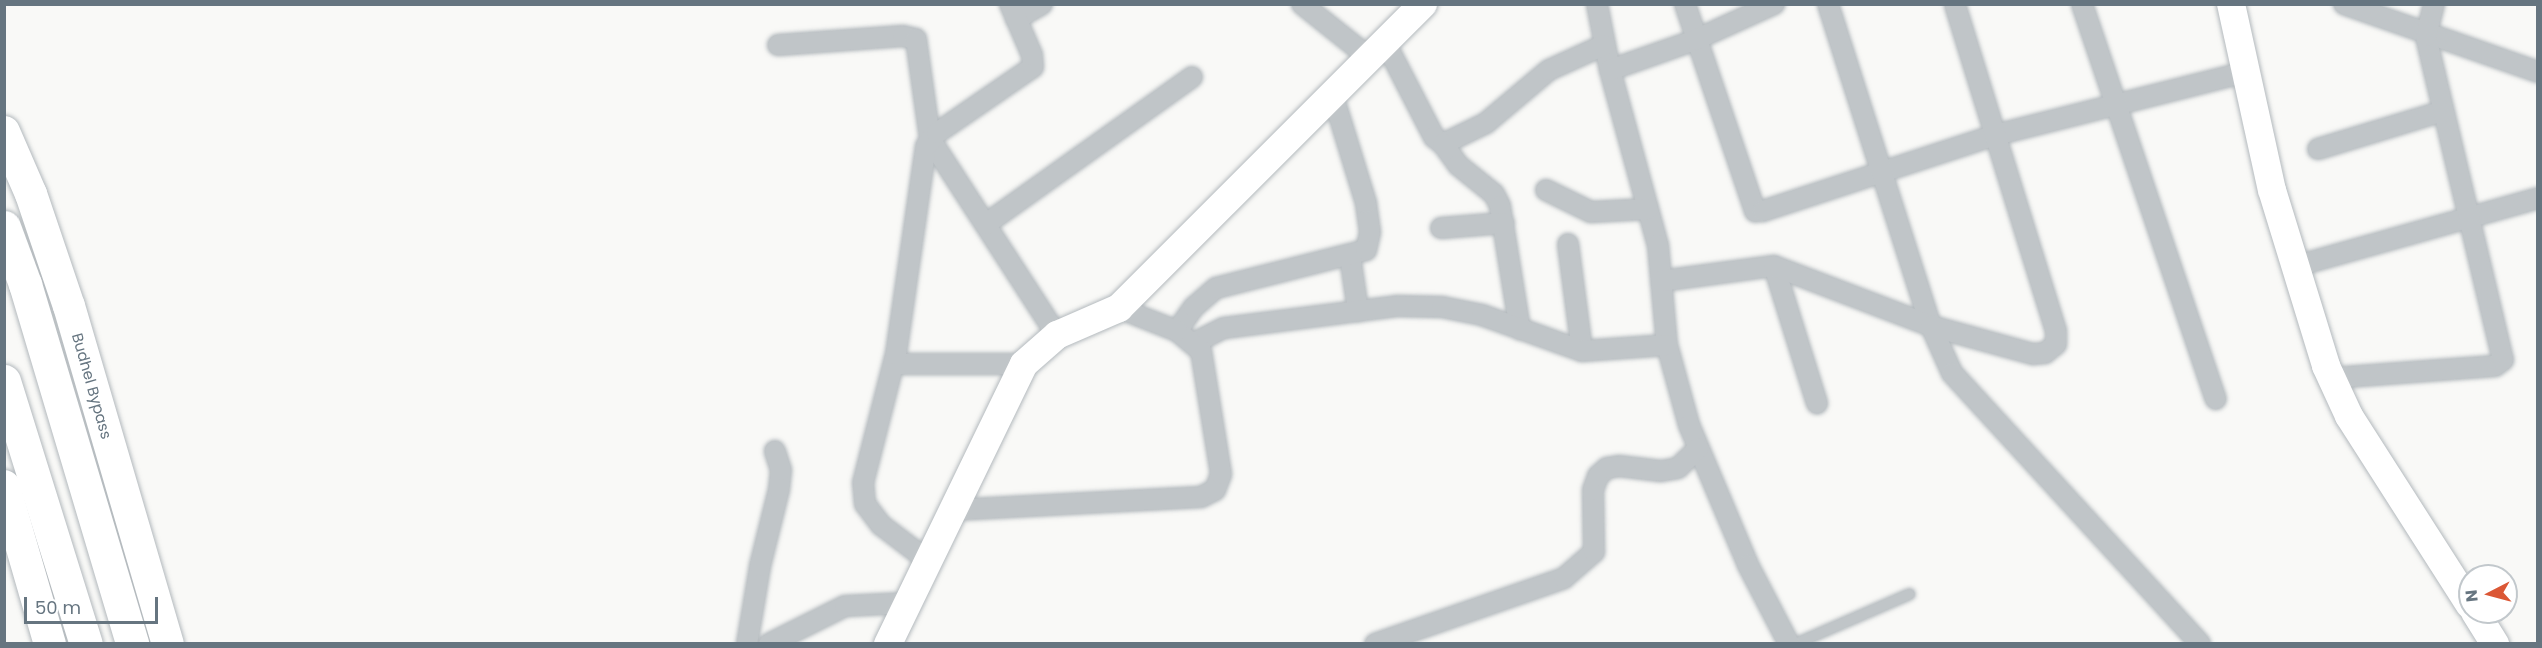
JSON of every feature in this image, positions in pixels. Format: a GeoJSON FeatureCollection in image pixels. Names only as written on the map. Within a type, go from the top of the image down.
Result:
{"type":"FeatureCollection","features":[{"type":"Feature","properties":{"kind":"highway"},"geometry":{"type":"LineString","coordinates":[[4,228],[25,284],[132,644]]}},
{"type":"Feature","properties":{"kind":"highway"},"geometry":{"type":"LineString","coordinates":[[4,381],[86,644]]}},
{"type":"Feature","properties":{"kind":"main road","name":"Budhel Bypass"},"geometry":{"type":"LineString","coordinates":[[4,132],[31,194],[69,306],[168,644]]}},
{"type":"Feature","properties":{"kind":"main road"},"geometry":{"type":"LineString","coordinates":[[4,486],[50,644]]}},
{"type":"Feature","properties":{"kind":"street"},"geometry":{"type":"LineString","coordinates":[[927,560],[881,525],[863,496],[865,470],[894,364],[924,156],[930,139],[1033,67],[1032,55],[1013,12],[1042,4]]}},
{"type":"Feature","properties":{"kind":"street"},"geometry":{"type":"LineString","coordinates":[[1302,4],[1378,51],[1434,137],[1443,144],[1458,165],[1494,194],[1504,223],[1520,330]]}},
{"type":"Feature","properties":{"kind":"street"},"geometry":{"type":"LineString","coordinates":[[888,644],[905,603],[1024,364],[1056,335],[1119,308],[1423,4]]}},
{"type":"Feature","properties":{"kind":"street"},"geometry":{"type":"LineString","coordinates":[[1597,4],[1610,70],[1660,258],[1667,345],[1698,449],[1764,599],[1789,644]]}},
{"type":"Feature","properties":{"kind":"street"},"geometry":{"type":"LineString","coordinates":[[1685,4],[1695,40],[1755,211],[1763,212],[1995,135],[2245,72]]}},
{"type":"Feature","properties":{"kind":"street"},"geometry":{"type":"LineString","coordinates":[[1610,70],[1695,40],[1774,4]]}},
{"type":"Feature","properties":{"kind":"street"},"geometry":{"type":"LineString","coordinates":[[1828,4],[1931,326],[1952,373],[1975,401],[2200,644]]}},
{"type":"Feature","properties":{"kind":"street"},"geometry":{"type":"LineString","coordinates":[[1661,281],[1774,266],[1931,326],[2033,354],[2045,353],[2056,344],[2056,331],[1955,4]]}},
{"type":"Feature","properties":{"kind":"street"},"geometry":{"type":"LineString","coordinates":[[2082,4],[2216,399]]}},
{"type":"Feature","properties":{"kind":"street"},"geometry":{"type":"LineString","coordinates":[[2231,4],[2245,72],[2293,267],[2332,378],[2349,416],[2458,586]]}},
{"type":"Feature","properties":{"kind":"street"},"geometry":{"type":"LineString","coordinates":[[2344,4],[2538,72]]}},
{"type":"Feature","properties":{"kind":"street"},"geometry":{"type":"LineString","coordinates":[[2332,378],[2495,366],[2502,362],[2426,33],[2434,4]]}},
{"type":"Feature","properties":{"kind":"street"},"geometry":{"type":"LineString","coordinates":[[778,45],[912,37],[918,45],[930,139],[1056,335]]}},
{"type":"Feature","properties":{"kind":"street"},"geometry":{"type":"LineString","coordinates":[[1443,144],[1486,123],[1549,70],[1604,45]]}},
{"type":"Feature","properties":{"kind":"street"},"geometry":{"type":"LineString","coordinates":[[986,224],[1192,77]]}},
{"type":"Feature","properties":{"kind":"street"},"geometry":{"type":"LineString","coordinates":[[1177,331],[1194,307],[1216,288],[1235,280],[1350,256],[1366,250],[1371,232],[1366,203],[1333,96]]}},
{"type":"Feature","properties":{"kind":"street"},"geometry":{"type":"LineString","coordinates":[[2318,149],[2443,111]]}},
{"type":"Feature","properties":{"kind":"street"},"geometry":{"type":"LineString","coordinates":[[1545,190],[1591,212],[1648,209]]}},
{"type":"Feature","properties":{"kind":"street"},"geometry":{"type":"LineString","coordinates":[[2293,267],[2538,198]]}},
{"type":"Feature","properties":{"kind":"street"},"geometry":{"type":"LineString","coordinates":[[1441,228],[1504,223]]}},
{"type":"Feature","properties":{"kind":"street"},"geometry":{"type":"LineString","coordinates":[[1568,244],[1581,351]]}},
{"type":"Feature","properties":{"kind":"street"},"geometry":{"type":"LineString","coordinates":[[1350,256],[1358,311]]}},
{"type":"Feature","properties":{"kind":"street"},"geometry":{"type":"LineString","coordinates":[[1774,266],[1817,403]]}},
{"type":"Feature","properties":{"kind":"street"},"geometry":{"type":"LineString","coordinates":[[1196,342],[1224,328],[1397,306],[1442,307],[1482,315],[1581,351],[1667,345]]}},
{"type":"Feature","properties":{"kind":"street"},"geometry":{"type":"LineString","coordinates":[[953,510],[1201,497],[1215,490],[1221,474],[1220,463],[1202,351],[1196,342],[1177,331],[1119,308]]}},
{"type":"Feature","properties":{"kind":"street"},"geometry":{"type":"LineString","coordinates":[[894,364],[1024,364]]}},
{"type":"Feature","properties":{"kind":"street"},"geometry":{"type":"LineString","coordinates":[[1375,644],[1564,578],[1594,552],[1593,490],[1598,476],[1607,468],[1619,466],[1662,471],[1678,468],[1698,449]]}},
{"type":"Feature","properties":{"kind":"street"},"geometry":{"type":"LineString","coordinates":[[747,644],[760,566],[779,489],[781,470],[775,451]]}},
{"type":"Feature","properties":{"kind":"street"},"geometry":{"type":"LineString","coordinates":[[769,644],[845,606],[905,603]]}},
{"type":"Feature","properties":{"kind":"street"},"geometry":{"type":"LineString","coordinates":[[2482,624],[2495,644]]}},
{"type":"Feature","properties":{"kind":"lane"},"geometry":{"type":"LineString","coordinates":[[1795,644],[1910,594]]}}]}
